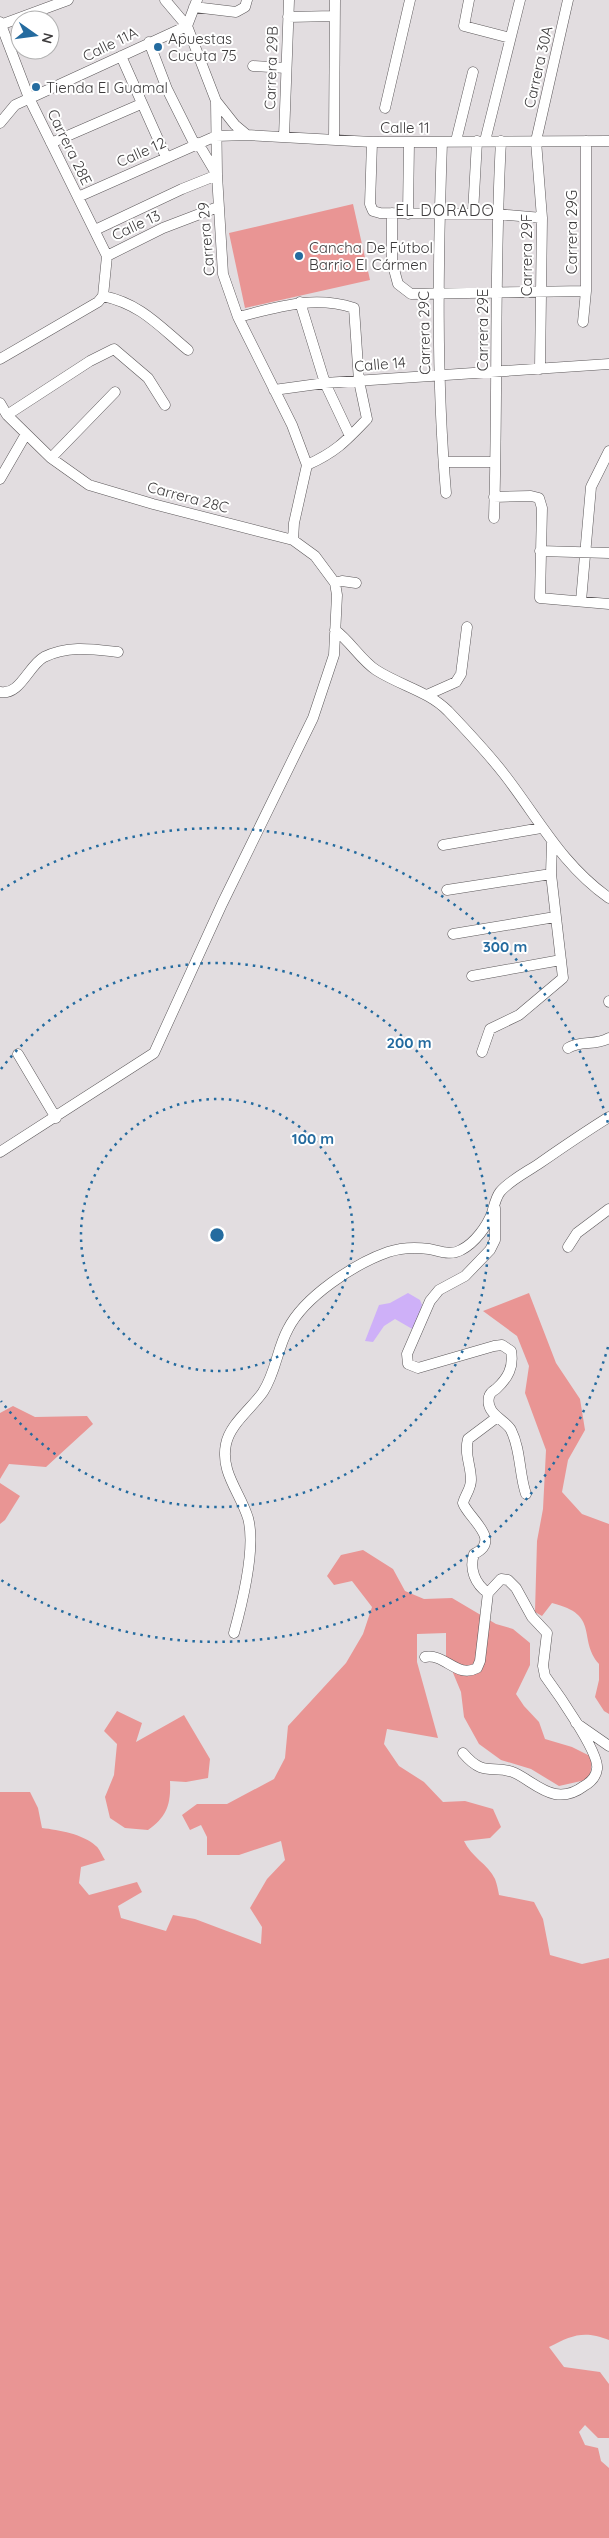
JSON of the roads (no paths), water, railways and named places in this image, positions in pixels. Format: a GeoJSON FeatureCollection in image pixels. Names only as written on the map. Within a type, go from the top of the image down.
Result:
{"type":"FeatureCollection","features":[{"type":"Feature","properties":{"kind":"street"},"geometry":{"type":"LineString","coordinates":[[0,24],[68,0]]}},
{"type":"Feature","properties":{"kind":"street","name":"Carrera 29"},"geometry":{"type":"LineString","coordinates":[[166,0],[187,26],[216,101],[218,208],[223,274],[238,317],[292,425],[307,465]]}},
{"type":"Feature","properties":{"kind":"street"},"geometry":{"type":"LineString","coordinates":[[187,26],[196,4],[236,12],[245,8],[248,0]]}},
{"type":"Feature","properties":{"kind":"street","name":"Carrera 29B"},"geometry":{"type":"LineString","coordinates":[[284,138],[289,0]]}},
{"type":"Feature","properties":{"kind":"street"},"geometry":{"type":"LineString","coordinates":[[334,140],[335,0]]}},
{"type":"Feature","properties":{"kind":"street"},"geometry":{"type":"LineString","coordinates":[[385,108],[410,0]]}},
{"type":"Feature","properties":{"kind":"street"},"geometry":{"type":"LineString","coordinates":[[470,0],[464,26],[510,38]]}},
{"type":"Feature","properties":{"kind":"street"},"geometry":{"type":"LineString","coordinates":[[473,213],[481,141],[520,0]]}},
{"type":"Feature","properties":{"kind":"street","name":"Carrera 30A"},"geometry":{"type":"LineString","coordinates":[[536,141],[568,0]]}},
{"type":"Feature","properties":{"kind":"street"},"geometry":{"type":"LineString","coordinates":[[288,17],[334,16]]}},
{"type":"Feature","properties":{"kind":"street","name":"Carrera 28E"},"geometry":{"type":"LineString","coordinates":[[0,24],[29,98],[107,256]]}},
{"type":"Feature","properties":{"kind":"street","name":"Calle 11A"},"geometry":{"type":"LineString","coordinates":[[0,124],[15,104],[187,26]]}},
{"type":"Feature","properties":{"kind":"street"},"geometry":{"type":"LineString","coordinates":[[95,230],[217,175],[196,144],[167,89],[149,42]]}},
{"type":"Feature","properties":{"kind":"street"},"geometry":{"type":"LineString","coordinates":[[121,56],[166,157]]}},
{"type":"Feature","properties":{"kind":"street"},"geometry":{"type":"LineString","coordinates":[[253,66],[286,68]]}},
{"type":"Feature","properties":{"kind":"street"},"geometry":{"type":"LineString","coordinates":[[456,141],[473,72]]}},
{"type":"Feature","properties":{"kind":"street"},"geometry":{"type":"LineString","coordinates":[[216,101],[235,125],[247,135]]}},
{"type":"Feature","properties":{"kind":"street"},"geometry":{"type":"LineString","coordinates":[[51,143],[141,104]]}},
{"type":"Feature","properties":{"kind":"street","name":"Calle 11"},"geometry":{"type":"LineString","coordinates":[[216,136],[247,135],[372,142],[609,141]]}},
{"type":"Feature","properties":{"kind":"street","name":"Calle 12"},"geometry":{"type":"LineString","coordinates":[[78,197],[216,136]]}},
{"type":"Feature","properties":{"kind":"street","name":"Carrera 29G"},"geometry":{"type":"LineString","coordinates":[[583,322],[586,291],[586,140]]}},
{"type":"Feature","properties":{"kind":"street","name":"Carrera 29E"},"geometry":{"type":"LineString","coordinates":[[494,518],[497,370],[497,214],[501,141]]}},
{"type":"Feature","properties":{"kind":"street","name":"Carrera 29F"},"geometry":{"type":"LineString","coordinates":[[536,141],[542,218],[540,369]]}},
{"type":"Feature","properties":{"kind":"street"},"geometry":{"type":"LineString","coordinates":[[372,142],[370,204],[373,211],[408,214],[473,213],[542,218]]}},
{"type":"Feature","properties":{"kind":"street"},"geometry":{"type":"LineString","coordinates":[[408,214],[409,142]]}},
{"type":"Feature","properties":{"kind":"street","name":"Carrera 29C"},"geometry":{"type":"LineString","coordinates":[[442,142],[438,294],[439,374],[446,493]]}},
{"type":"Feature","properties":{"kind":"street","name":"Calle 13"},"geometry":{"type":"LineString","coordinates":[[104,296],[107,256],[163,228],[218,208]]}},
{"type":"Feature","properties":{"kind":"street"},"geometry":{"type":"LineString","coordinates":[[392,213],[392,262],[398,284],[411,294],[586,291]]}},
{"type":"Feature","properties":{"kind":"street"},"geometry":{"type":"LineString","coordinates":[[0,359],[74,318],[104,296],[124,300],[137,308],[188,350]]}},
{"type":"Feature","properties":{"kind":"street"},"geometry":{"type":"LineString","coordinates":[[238,317],[300,302],[334,301],[354,308],[359,381],[367,419],[329,455],[307,465],[294,523],[293,540]]}},
{"type":"Feature","properties":{"kind":"street"},"geometry":{"type":"LineString","coordinates":[[300,302],[325,383],[350,436]]}},
{"type":"Feature","properties":{"kind":"street"},"geometry":{"type":"LineString","coordinates":[[7,415],[90,361],[114,349],[148,378],[166,404]]}},
{"type":"Feature","properties":{"kind":"street","name":"Calle 14"},"geometry":{"type":"LineString","coordinates":[[274,390],[325,383],[439,374],[609,364]]}},
{"type":"Feature","properties":{"kind":"street"},"geometry":{"type":"LineString","coordinates":[[51,458],[115,392]]}},
{"type":"Feature","properties":{"kind":"street","name":"Carrera 28C"},"geometry":{"type":"LineString","coordinates":[[0,403],[7,415],[51,458],[89,485],[153,504],[293,540],[315,556],[335,583]]}},
{"type":"Feature","properties":{"kind":"street"},"geometry":{"type":"LineString","coordinates":[[0,479],[26,434]]}},
{"type":"Feature","properties":{"kind":"street"},"geometry":{"type":"LineString","coordinates":[[581,602],[584,553],[592,487],[609,451]]}},
{"type":"Feature","properties":{"kind":"street"},"geometry":{"type":"LineString","coordinates":[[444,462],[495,462]]}},
{"type":"Feature","properties":{"kind":"street"},"geometry":{"type":"LineString","coordinates":[[494,497],[531,496],[539,498],[542,508],[540,598],[609,604]]}},
{"type":"Feature","properties":{"kind":"street"},"geometry":{"type":"LineString","coordinates":[[540,551],[609,553]]}},
{"type":"Feature","properties":{"kind":"street"},"geometry":{"type":"LineString","coordinates":[[0,1152],[56,1118],[154,1053],[222,904],[313,718],[334,655],[337,595],[335,583],[342,581],[356,583]]}},
{"type":"Feature","properties":{"kind":"street"},"geometry":{"type":"LineString","coordinates":[[429,694],[456,682],[461,674],[467,627]]}},
{"type":"Feature","properties":{"kind":"street"},"geometry":{"type":"LineString","coordinates":[[335,630],[347,639],[374,668],[408,688],[429,694],[447,710],[503,774],[552,843],[587,883],[609,898]]}},
{"type":"Feature","properties":{"kind":"street"},"geometry":{"type":"LineString","coordinates":[[0,692],[9,692],[15,689],[35,663],[67,649],[82,648],[118,652]]}},
{"type":"Feature","properties":{"kind":"street"},"geometry":{"type":"LineString","coordinates":[[443,845],[541,828]]}},
{"type":"Feature","properties":{"kind":"street"},"geometry":{"type":"LineString","coordinates":[[482,1052],[490,1029],[519,1015],[563,978],[551,874],[552,843]]}},
{"type":"Feature","properties":{"kind":"street"},"geometry":{"type":"LineString","coordinates":[[447,890],[551,874]]}},
{"type":"Feature","properties":{"kind":"street"},"geometry":{"type":"LineString","coordinates":[[453,934],[555,917]]}},
{"type":"Feature","properties":{"kind":"street"},"geometry":{"type":"LineString","coordinates":[[472,976],[561,960]]}},
{"type":"Feature","properties":{"kind":"street"},"geometry":{"type":"LineString","coordinates":[[568,1048],[574,1044],[603,1042],[609,1038]]}},
{"type":"Feature","properties":{"kind":"street"},"geometry":{"type":"LineString","coordinates":[[18,1054],[56,1118]]}},
{"type":"Feature","properties":{"kind":"street"},"geometry":{"type":"LineString","coordinates":[[234,1633],[242,1604],[251,1535],[247,1517],[226,1467],[224,1458],[226,1442],[232,1430],[263,1392],[272,1375],[287,1330],[297,1314],[312,1298],[367,1261],[388,1252],[409,1248],[449,1254],[462,1250],[477,1237],[489,1219],[499,1193],[511,1182],[568,1142],[609,1118]]}},
{"type":"Feature","properties":{"kind":"street"},"geometry":{"type":"LineString","coordinates":[[495,1204],[495,1240],[490,1250],[465,1276],[438,1290],[430,1301],[407,1354],[408,1364],[418,1368],[494,1346],[502,1345],[511,1351],[510,1372],[503,1382],[490,1394],[488,1399],[496,1418],[510,1428],[514,1437],[526,1494]]}},
{"type":"Feature","properties":{"kind":"street"},"geometry":{"type":"LineString","coordinates":[[568,1247],[577,1232],[609,1209]]}},
{"type":"Feature","properties":{"kind":"street"},"geometry":{"type":"LineString","coordinates":[[488,1593],[476,1581],[473,1571],[472,1560],[474,1554],[481,1551],[485,1544],[484,1532],[475,1519],[466,1513],[463,1504],[470,1488],[471,1477],[465,1449],[468,1439],[496,1418]]}},
{"type":"Feature","properties":{"kind":"street"},"geometry":{"type":"LineString","coordinates":[[424,1657],[437,1657],[445,1660],[453,1667],[463,1670],[477,1668],[483,1644],[488,1593],[501,1579],[508,1580],[516,1588],[532,1617],[547,1633],[543,1666],[545,1676],[570,1711],[596,1760],[597,1768],[592,1782],[574,1792],[554,1794],[513,1772],[482,1768],[474,1764],[463,1754]]}},
{"type":"Feature","properties":{"kind":"street"},"geometry":{"type":"LineString","coordinates":[[576,1722],[609,1746]]}},
{"type":"Feature","properties":{"kind":"place","name":"Apuestas Cucuta 75"},"geometry":{"type":"Point","coordinates":[158,47]}},
{"type":"Feature","properties":{"kind":"place","name":"Tienda El Guamal"},"geometry":{"type":"Point","coordinates":[36,87]}},
{"type":"Feature","properties":{"kind":"place","name":"Cancha De Fútbol Barrio El Cármen"},"geometry":{"type":"Point","coordinates":[299,256]}},
{"type":"Feature","properties":{"kind":"district","name":"EL DORADO"},"geometry":{"type":"Point","coordinates":[445,210]}}]}
